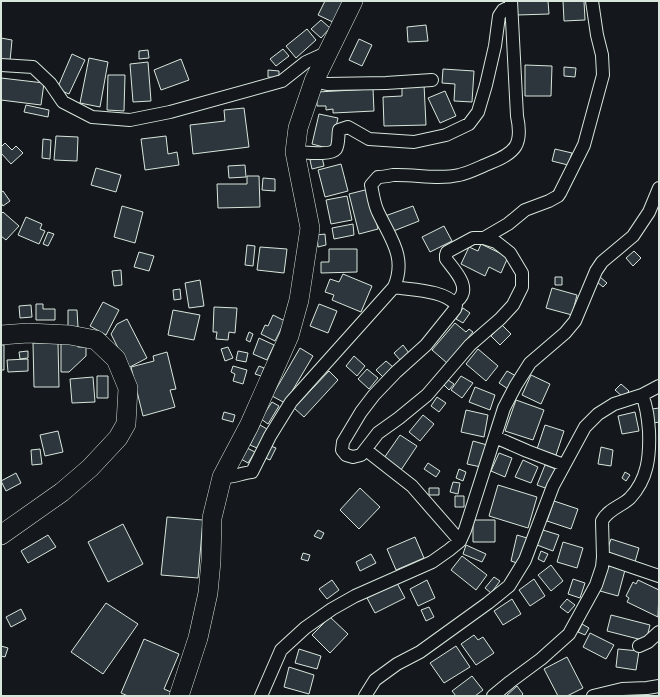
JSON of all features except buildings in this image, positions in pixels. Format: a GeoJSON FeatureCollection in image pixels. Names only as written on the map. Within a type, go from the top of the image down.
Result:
{"type":"FeatureCollection","features":[{"type":"Feature","properties":{"kind":"main road"},"geometry":{"type":"LineString","coordinates":[[179,696],[198,638],[208,593],[211,560],[212,518],[222,477],[249,426],[289,336],[299,300],[310,228],[295,152],[298,128],[314,81],[353,1]]}},
{"type":"Feature","properties":{"kind":"main road"},"geometry":{"type":"LineString","coordinates":[[1,335],[28,333],[70,336],[96,340],[116,359],[128,388],[126,424],[118,438],[90,468],[62,492],[1,535]]}},
{"type":"Feature","properties":{"kind":"street"},"geometry":{"type":"LineString","coordinates":[[484,238],[508,224],[525,210],[558,196],[579,157],[584,145],[603,75],[602,60],[592,1]]}},
{"type":"Feature","properties":{"kind":"street"},"geometry":{"type":"LineString","coordinates":[[295,152],[332,152],[337,147],[339,130],[348,127],[369,140],[414,142],[446,135],[470,124],[478,112],[486,85],[495,46],[499,16],[503,10],[511,4]]}},
{"type":"Feature","properties":{"kind":"street"},"geometry":{"type":"LineString","coordinates":[[222,477],[229,478],[241,473],[252,472],[270,436],[291,402],[394,288],[398,279],[398,256],[389,232],[377,211],[371,185],[378,177],[394,175],[425,177],[458,175],[500,159],[514,148],[518,142],[520,130],[517,116],[511,4]]}},
{"type":"Feature","properties":{"kind":"street"},"geometry":{"type":"LineString","coordinates":[[1,65],[33,67],[50,83],[63,102],[92,116],[130,120],[170,112],[282,81],[306,62],[328,52]]}},
{"type":"Feature","properties":{"kind":"street"},"geometry":{"type":"LineString","coordinates":[[314,81],[327,84],[386,83],[432,80]]}},
{"type":"Feature","properties":{"kind":"street"},"geometry":{"type":"LineString","coordinates":[[261,696],[281,650],[305,628],[354,596],[432,562],[460,541],[465,530],[504,408],[516,385],[530,363],[566,333],[575,321],[588,288],[602,262],[633,236],[648,212],[659,188]]}},
{"type":"Feature","properties":{"kind":"street"},"geometry":{"type":"LineString","coordinates":[[394,288],[429,292],[444,296],[456,305],[455,309],[426,345],[374,395],[360,412],[343,442],[342,450],[349,456],[357,456],[366,450],[378,433],[427,395],[470,345],[500,319],[513,305],[522,287],[522,273],[510,254],[496,242],[484,238],[473,238],[447,252],[446,255],[446,259],[461,279],[463,288],[460,298],[457,301],[452,301]]}},
{"type":"Feature","properties":{"kind":"street"},"geometry":{"type":"LineString","coordinates":[[365,696],[375,680],[397,664],[420,652],[509,586],[525,560],[543,510],[564,465],[585,427],[598,414],[614,404],[642,395],[659,386]]}},
{"type":"Feature","properties":{"kind":"street"},"geometry":{"type":"LineString","coordinates":[[494,696],[561,643],[569,634],[596,584],[602,568],[602,525],[604,517],[623,503],[642,483],[648,461],[650,451],[648,422],[642,395]]}},
{"type":"Feature","properties":{"kind":"street"},"geometry":{"type":"LineString","coordinates":[[495,437],[564,465]]}},
{"type":"Feature","properties":{"kind":"street"},"geometry":{"type":"LineString","coordinates":[[366,450],[412,486],[460,541]]}},
{"type":"Feature","properties":{"kind":"street"},"geometry":{"type":"LineString","coordinates":[[603,557],[659,576]]}},
{"type":"Feature","properties":{"kind":"street"},"geometry":{"type":"LineString","coordinates":[[639,646],[648,642],[659,632]]}},
{"type":"Feature","properties":{"kind":"street"},"geometry":{"type":"LineString","coordinates":[[592,696],[622,690],[659,686]]}}]}
